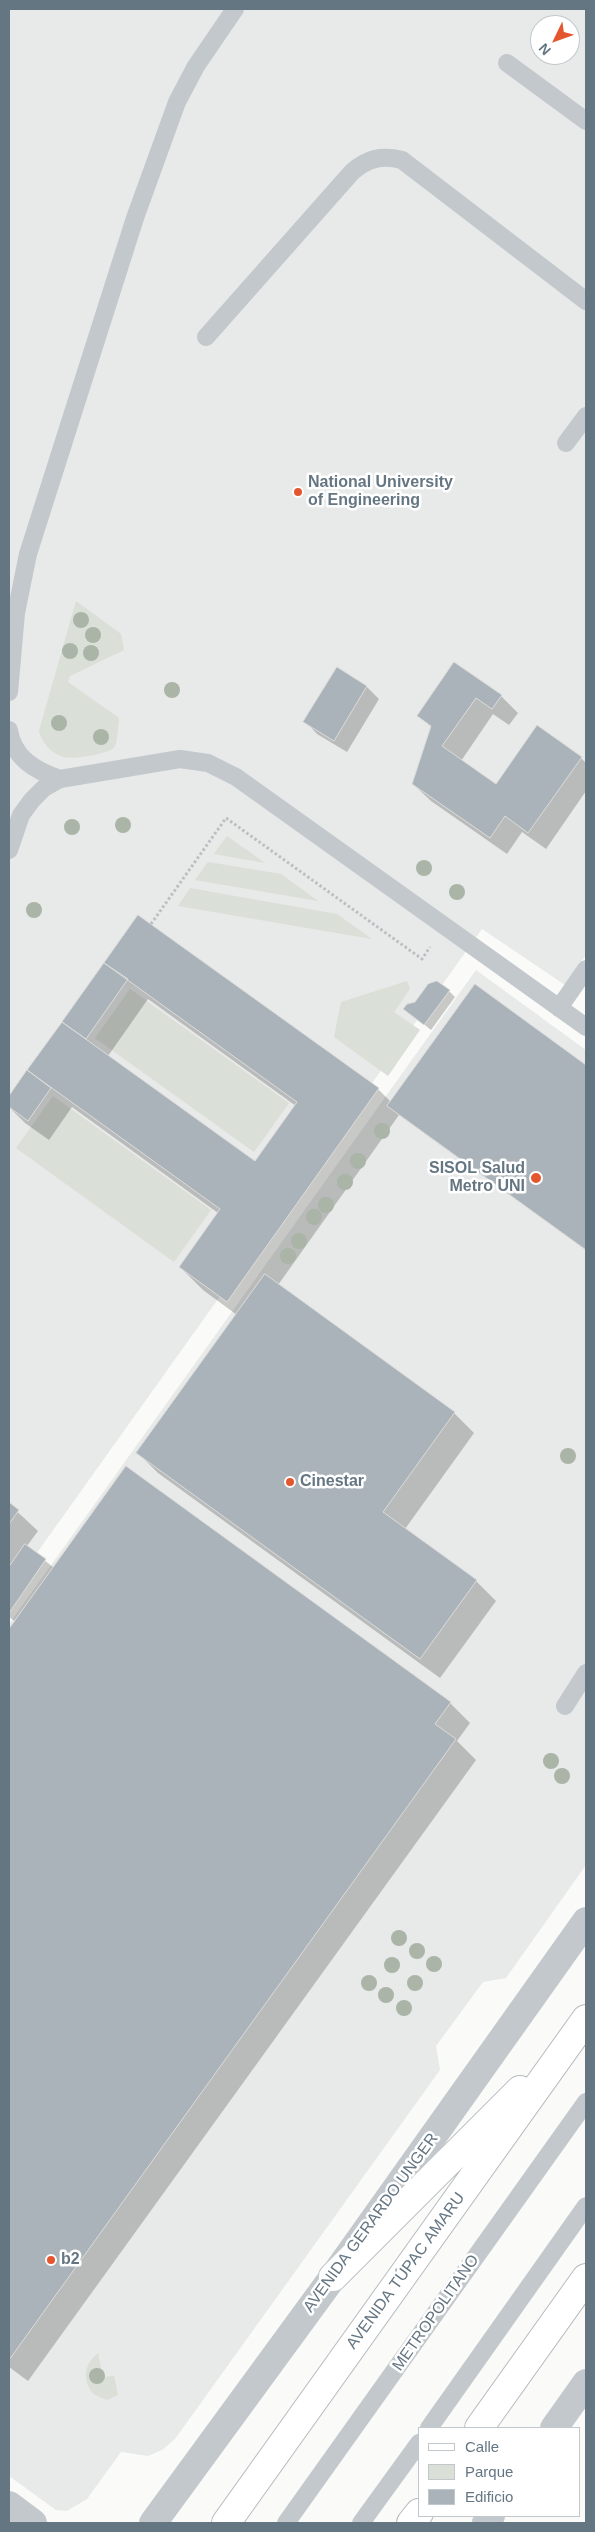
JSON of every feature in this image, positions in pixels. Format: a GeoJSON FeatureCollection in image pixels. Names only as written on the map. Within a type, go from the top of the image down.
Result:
{"type":"FeatureCollection","features":[{"type":"Feature","properties":{"kind":"main road"},"geometry":{"type":"LineString","coordinates":[[333,2277],[581,2026]]}},
{"type":"Feature","properties":{"kind":"main road","name":"AVENIDA TÚPAC AMARU"},"geometry":{"type":"LineString","coordinates":[[226,2523],[581,2026]]}},
{"type":"Feature","properties":{"kind":"main road"},"geometry":{"type":"LineString","coordinates":[[480,2427],[586,2278]]}},
{"type":"Feature","properties":{"kind":"street","name":"AVENIDA GERARDO UNGER"},"geometry":{"type":"LineString","coordinates":[[153,2523],[333,2277],[586,1921]]}},
{"type":"Feature","properties":{"kind":"street"},"geometry":{"type":"LineString","coordinates":[[555,2427],[586,2383]]}},
{"type":"Feature","properties":{"kind":"street"},"geometry":{"type":"LineString","coordinates":[[9,2504],[33,2523]]}},
{"type":"Feature","properties":{"kind":"lane"},"geometry":{"type":"LineString","coordinates":[[9,692],[16,613],[28,554],[135,218],[177,102],[196,66],[235,9]]}},
{"type":"Feature","properties":{"kind":"lane"},"geometry":{"type":"LineString","coordinates":[[507,63],[586,121]]}},
{"type":"Feature","properties":{"kind":"lane"},"geometry":{"type":"LineString","coordinates":[[206,337],[352,172],[361,164],[374,158],[388,157],[402,160],[586,301]]}},
{"type":"Feature","properties":{"kind":"lane"},"geometry":{"type":"LineString","coordinates":[[566,443],[586,416]]}},
{"type":"Feature","properties":{"kind":"lane"},"geometry":{"type":"LineString","coordinates":[[9,730],[16,750],[27,764],[42,773],[60,779]]}},
{"type":"Feature","properties":{"kind":"lane"},"geometry":{"type":"LineString","coordinates":[[9,850],[21,815],[44,788],[60,779],[180,759],[208,763],[236,777],[586,1027]]}},
{"type":"Feature","properties":{"kind":"lane"},"geometry":{"type":"LineString","coordinates":[[559,1008],[586,969]]}},
{"type":"Feature","properties":{"kind":"lane"},"geometry":{"type":"LineString","coordinates":[[565,1706],[586,1673]]}},
{"type":"Feature","properties":{"kind":"lane","name":"METROPOLITANO"},"geometry":{"type":"LineString","coordinates":[[286,2523],[586,2102]]}},
{"type":"Feature","properties":{"kind":"lane"},"geometry":{"type":"LineString","coordinates":[[430,2427],[586,2206]]}},
{"type":"Feature","properties":{"kind":"lane"},"geometry":{"type":"LineString","coordinates":[[362,2523],[418,2444]]}},
{"type":"Feature","properties":{"kind":"path"},"geometry":{"type":"LineString","coordinates":[[151,924],[226,818],[422,959]]}},
{"type":"Feature","properties":{"kind":"shaded area","name":"National University of Engineering"},"geometry":{"type":"Polygon","coordinates":[[[9,9],[586,9],[586,955],[565,985],[482,929],[9,1592],[9,9]]]}},
{"type":"Feature","properties":{"kind":"shaded area"},"geometry":{"type":"Polygon","coordinates":[[[476,970],[586,1050],[586,1865],[506,1978],[483,1982],[436,2046],[440,2070],[175,2439],[162,2450],[148,2456],[121,2452],[87,2499],[67,2511],[56,2510],[9,2476],[9,1624],[476,970]]]}},
{"type":"Feature","properties":{"kind":"green space"},"geometry":{"type":"Polygon","coordinates":[[[76,601],[121,634],[124,650],[70,676],[68,682],[119,718],[115,746],[107,752],[99,754],[67,758],[51,750],[42,740],[39,731],[76,601]]]}},
{"type":"Feature","properties":{"kind":"green space"},"geometry":{"type":"Polygon","coordinates":[[[227,836],[265,863],[214,854],[227,836]]]}},
{"type":"Feature","properties":{"kind":"green space"},"geometry":{"type":"Polygon","coordinates":[[[208,862],[281,874],[318,901],[195,880],[208,862]]]}},
{"type":"Feature","properties":{"kind":"green space"},"geometry":{"type":"Polygon","coordinates":[[[190,888],[337,914],[372,939],[178,906],[190,888]]]}},
{"type":"Feature","properties":{"kind":"green space"},"geometry":{"type":"Polygon","coordinates":[[[407,981],[410,989],[394,1012],[420,1030],[388,1076],[334,1037],[341,1002],[407,981]]]}},
{"type":"Feature","properties":{"kind":"green space"},"geometry":{"type":"Polygon","coordinates":[[[130,989],[289,1103],[254,1152],[95,1038],[130,989]]]}},
{"type":"Feature","properties":{"kind":"green space"},"geometry":{"type":"Polygon","coordinates":[[[53,1096],[211,1210],[174,1262],[16,1148],[53,1096]]]}},
{"type":"Feature","properties":{"kind":"green space"},"geometry":{"type":"Polygon","coordinates":[[[98,2353],[103,2377],[114,2376],[118,2395],[107,2400],[93,2394],[87,2383],[87,2367],[98,2353]]]}},
{"type":"Feature","properties":{"kind":"building"},"geometry":{"type":"Polygon","coordinates":[[[454,662],[502,695],[492,709],[476,698],[442,746],[496,784],[537,725],[582,757],[528,833],[505,816],[490,838],[412,784],[431,726],[417,716],[454,662]]]}},
{"type":"Feature","properties":{"kind":"building"},"geometry":{"type":"Polygon","coordinates":[[[337,667],[367,686],[334,741],[303,722],[337,667]]]}},
{"type":"Feature","properties":{"kind":"building"},"geometry":{"type":"Polygon","coordinates":[[[138,915],[379,1088],[227,1302],[179,1267],[220,1209],[27,1070],[62,1022],[255,1161],[297,1102],[104,963],[138,915]]]}},
{"type":"Feature","properties":{"kind":"building"},"geometry":{"type":"Polygon","coordinates":[[[104,963],[128,979],[86,1039],[62,1022],[104,963]]]}},
{"type":"Feature","properties":{"kind":"building"},"geometry":{"type":"Polygon","coordinates":[[[437,981],[450,990],[424,1025],[403,1009],[407,1004],[415,1002],[428,984],[437,981]]]}},
{"type":"Feature","properties":{"kind":"building","name":"SISOL Salud Metro UNI"},"geometry":{"type":"Polygon","coordinates":[[[475,984],[586,1065],[586,1250],[387,1106],[475,984]]]}},
{"type":"Feature","properties":{"kind":"building"},"geometry":{"type":"Polygon","coordinates":[[[27,1070],[51,1088],[28,1121],[9,1107],[9,1096],[27,1070]]]}},
{"type":"Feature","properties":{"kind":"building","name":"Cinestar"},"geometry":{"type":"Polygon","coordinates":[[[265,1274],[455,1412],[383,1512],[477,1580],[420,1659],[136,1453],[265,1274]]]}},
{"type":"Feature","properties":{"kind":"building"},"geometry":{"type":"Polygon","coordinates":[[[126,1466],[451,1702],[435,1724],[456,1739],[9,2360],[9,1629],[126,1466]]]}},
{"type":"Feature","properties":{"kind":"building"},"geometry":{"type":"Polygon","coordinates":[[[9,1502],[19,1510],[9,1524],[9,1502]]]}},
{"type":"Feature","properties":{"kind":"building"},"geometry":{"type":"Polygon","coordinates":[[[25,1544],[46,1559],[9,1613],[9,1567],[25,1544]]]}},
{"type":"Feature","properties":{"kind":"place","name":"National University of Engineering"},"geometry":{"type":"Point","coordinates":[298,492]}},
{"type":"Feature","properties":{"kind":"place","name":"SISOL Salud Metro UNI"},"geometry":{"type":"Point","coordinates":[536,1178]}},
{"type":"Feature","properties":{"kind":"place","name":"Cinestar"},"geometry":{"type":"Point","coordinates":[290,1482]}},
{"type":"Feature","properties":{"kind":"place","name":"b2"},"geometry":{"type":"Point","coordinates":[51,2260]}}]}
